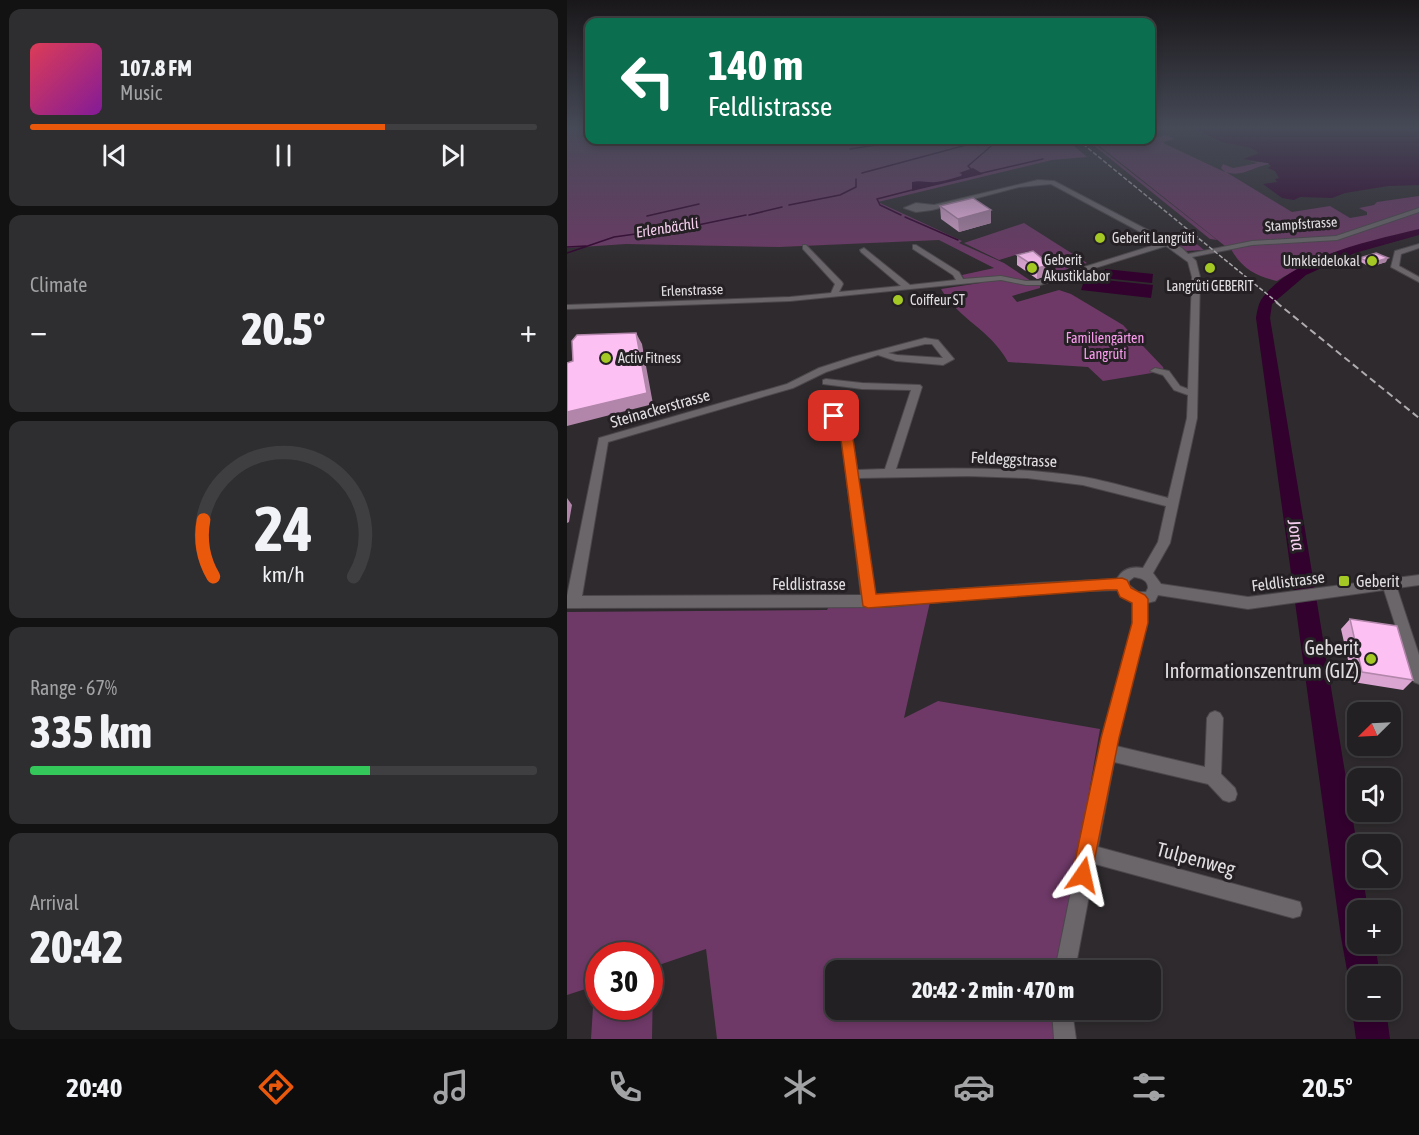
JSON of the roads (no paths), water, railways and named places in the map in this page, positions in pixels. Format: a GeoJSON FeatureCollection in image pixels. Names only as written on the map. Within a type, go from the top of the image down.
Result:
{"type":"FeatureCollection","features":[{"type":"Feature","properties":{"kind":"street"},"geometry":{"type":"LineString","coordinates":[[933,207],[1029,183],[1049,182],[1166,244],[1192,261],[1196,272],[1194,394],[1188,439],[1164,543],[1146,574]]}},
{"type":"Feature","properties":{"kind":"street","name":"Stampfstrasse"},"geometry":{"type":"LineString","coordinates":[[1186,256],[1252,243],[1337,238],[1419,210]]}},
{"type":"Feature","properties":{"kind":"street","name":"Erlenstrasse"},"geometry":{"type":"LineString","coordinates":[[567,307],[727,303],[833,296],[1004,278],[1026,283],[1040,283],[1166,244]]}},
{"type":"Feature","properties":{"kind":"street"},"geometry":{"type":"LineString","coordinates":[[1419,246],[1398,253],[1395,267],[1419,280]]}},
{"type":"Feature","properties":{"kind":"street"},"geometry":{"type":"LineString","coordinates":[[806,247],[839,284],[833,296]]}},
{"type":"Feature","properties":{"kind":"street"},"geometry":{"type":"LineString","coordinates":[[916,247],[956,274],[961,283]]}},
{"type":"Feature","properties":{"kind":"street"},"geometry":{"type":"LineString","coordinates":[[864,250],[909,288]]}},
{"type":"Feature","properties":{"kind":"street","name":"Steinackerstrasse"},"geometry":{"type":"LineString","coordinates":[[570,602],[603,440],[790,386],[808,376],[842,363],[929,340],[935,342],[949,359],[943,362],[896,358],[880,353]]}},
{"type":"Feature","properties":{"kind":"street"},"geometry":{"type":"LineString","coordinates":[[1155,371],[1166,373],[1177,388],[1194,394]]}},
{"type":"Feature","properties":{"kind":"street"},"geometry":{"type":"LineString","coordinates":[[825,382],[862,386],[917,387],[889,473]]}},
{"type":"Feature","properties":{"kind":"street"},"geometry":{"type":"LineString","coordinates":[[830,411],[846,432],[869,589],[868,601]]}},
{"type":"Feature","properties":{"kind":"street","name":"Feldeggstrasse"},"geometry":{"type":"LineString","coordinates":[[852,474],[965,472],[1056,477],[1097,483],[1172,503]]}},
{"type":"Feature","properties":{"kind":"street"},"geometry":{"type":"LineString","coordinates":[[1129,573],[1146,574],[1153,581],[1155,589],[1150,597],[1140,599],[1125,592],[1122,580],[1129,573]]}},
{"type":"Feature","properties":{"kind":"street","name":"Feldlistrasse"},"geometry":{"type":"LineString","coordinates":[[1155,589],[1248,603],[1277,601],[1419,580]]}},
{"type":"Feature","properties":{"kind":"street","name":"Feldlistrasse"},"geometry":{"type":"LineString","coordinates":[[570,602],[868,601],[1122,584]]}},
{"type":"Feature","properties":{"kind":"street"},"geometry":{"type":"LineString","coordinates":[[1389,585],[1419,677]]}},
{"type":"Feature","properties":{"kind":"street"},"geometry":{"type":"LineString","coordinates":[[1067,960],[1107,752],[1140,623],[1140,599]]}},
{"type":"Feature","properties":{"kind":"street"},"geometry":{"type":"LineString","coordinates":[[1213,777],[1215,718]]}},
{"type":"Feature","properties":{"kind":"street"},"geometry":{"type":"LineString","coordinates":[[1107,752],[1213,777],[1229,794]]}},
{"type":"Feature","properties":{"kind":"street","name":"Tulpenweg"},"geometry":{"type":"LineString","coordinates":[[1087,853],[1293,909]]}},
{"type":"Feature","properties":{"kind":"street"},"geometry":{"type":"LineString","coordinates":[[1063,1020],[1065,1039]]}},
{"type":"Feature","properties":{"kind":"waterway","name":"Erlenbächli"},"geometry":{"type":"LineString","coordinates":[[789,205],[840,195],[856,187],[856,179]]}},
{"type":"Feature","properties":{"kind":"waterway"},"geometry":{"type":"LineString","coordinates":[[901,215],[880,205],[877,199],[916,189]]}},
{"type":"Feature","properties":{"kind":"waterway"},"geometry":{"type":"LineString","coordinates":[[647,216],[699,204]]}},
{"type":"Feature","properties":{"kind":"waterway","name":"Erlenbächli"},"geometry":{"type":"LineString","coordinates":[[749,215],[782,207]]}},
{"type":"Feature","properties":{"kind":"waterway","name":"Erlenbächli"},"geometry":{"type":"LineString","coordinates":[[567,253],[614,237],[693,226],[746,215]]}},
{"type":"Feature","properties":{"kind":"waterway"},"geometry":{"type":"LineString","coordinates":[[905,217],[958,240]]}},
{"type":"Feature","properties":{"kind":"waterway","name":"Jona"},"geometry":{"type":"LineString","coordinates":[[1351,900],[1263,318],[1266,303],[1277,291],[1302,272],[1351,250],[1419,232]]}},
{"type":"Feature","properties":{"kind":"waterway","name":"Erlenbächli"},"geometry":{"type":"LineString","coordinates":[[567,247],[586,246]]}},
{"type":"Feature","properties":{"kind":"waterway","name":"Jona"},"geometry":{"type":"LineString","coordinates":[[1361,954],[1362,966]]}},
{"type":"Feature","properties":{"kind":"waterway","name":"Jona"},"geometry":{"type":"LineString","coordinates":[[1370,1020],[1373,1039]]}},
{"type":"Feature","properties":{"kind":"railway"},"geometry":{"type":"LineString","coordinates":[[1122,175],[1278,303]]}},
{"type":"Feature","properties":{"kind":"railway"},"geometry":{"type":"LineString","coordinates":[[1276,302],[1419,418]]}},
{"type":"Feature","properties":{"kind":"place","name":"Geberit Langrüti"},"geometry":{"type":"Point","coordinates":[1100,238]}},
{"type":"Feature","properties":{"kind":"place","name":"Umkleidelokal"},"geometry":{"type":"Point","coordinates":[1372,261]}},
{"type":"Feature","properties":{"kind":"place","name":"Geberit Akustiklabor"},"geometry":{"type":"Point","coordinates":[1032,268]}},
{"type":"Feature","properties":{"kind":"place","name":"Langrüti GEBERIT"},"geometry":{"type":"Point","coordinates":[1210,268]}},
{"type":"Feature","properties":{"kind":"place","name":"Coiffeur ST"},"geometry":{"type":"Point","coordinates":[898,300]}},
{"type":"Feature","properties":{"kind":"place","name":"Activ Fitness"},"geometry":{"type":"Point","coordinates":[606,358]}},
{"type":"Feature","properties":{"kind":"place","name":"Geberit"},"geometry":{"type":"Point","coordinates":[1344,581]}},
{"type":"Feature","properties":{"kind":"place","name":"Geberit Informationszentrum (GIZ)"},"geometry":{"type":"Point","coordinates":[1371,659]}},
{"type":"Feature","properties":{"kind":"park label","name":"Familiengärten Langrüti"},"geometry":{"type":"Point","coordinates":[1105,346]}}]}
